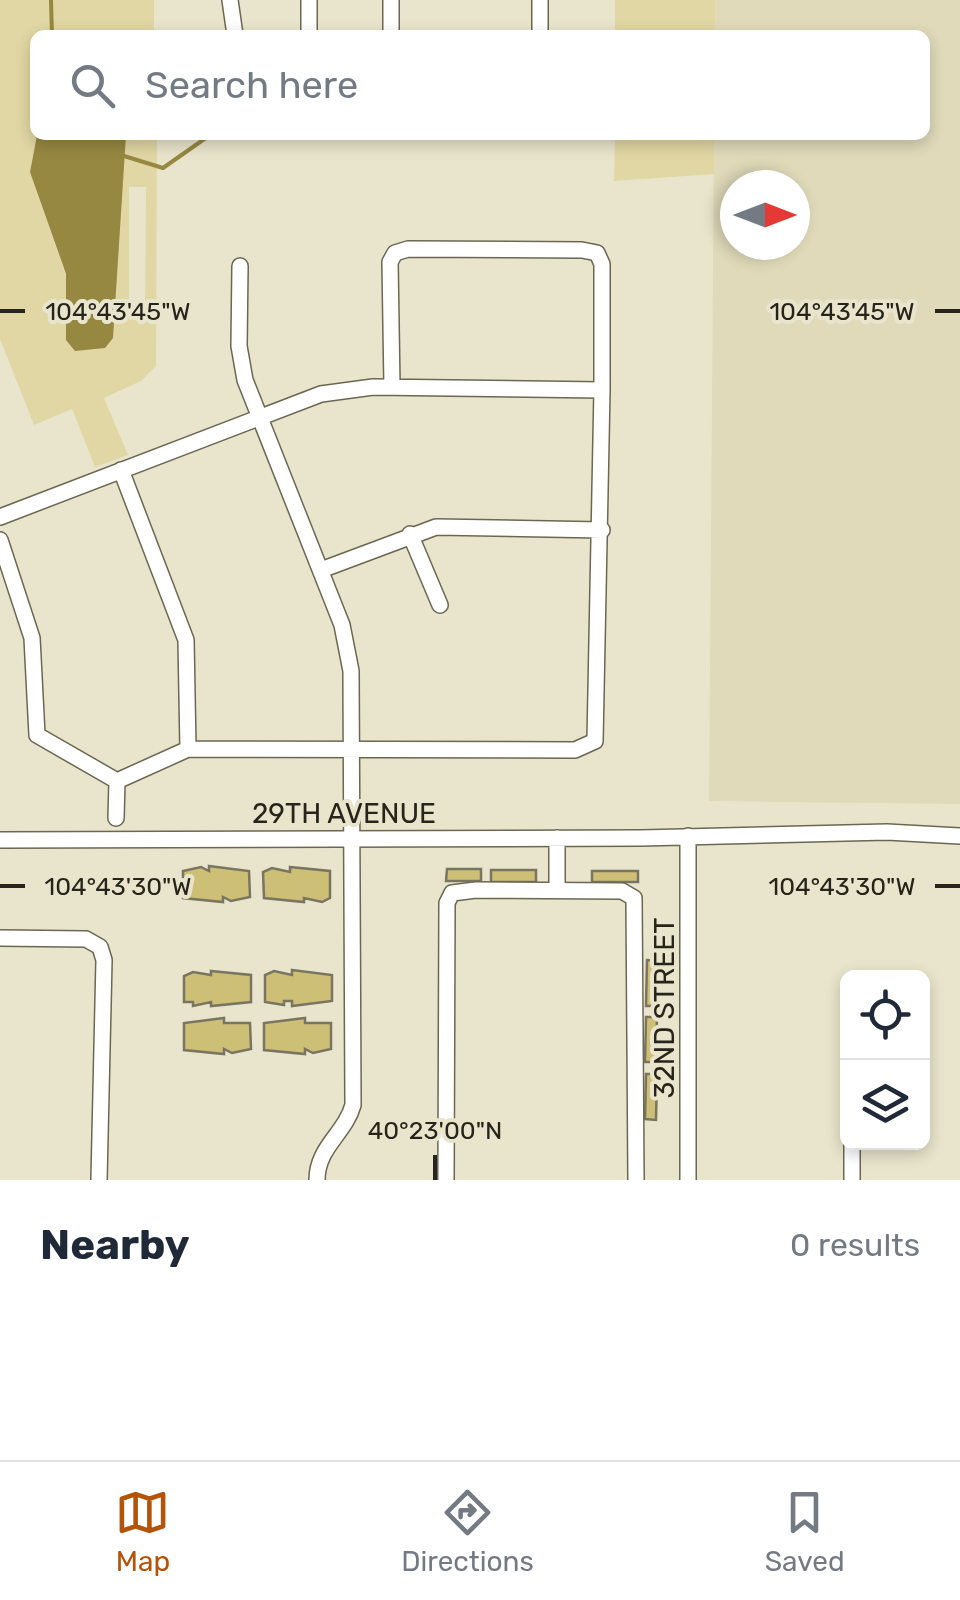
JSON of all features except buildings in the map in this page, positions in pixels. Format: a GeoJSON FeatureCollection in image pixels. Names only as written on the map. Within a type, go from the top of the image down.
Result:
{"type":"FeatureCollection","features":[{"type":"Feature","properties":{"kind":"street"},"geometry":{"type":"LineString","coordinates":[[230,0],[234,30]]}},
{"type":"Feature","properties":{"kind":"street"},"geometry":{"type":"LineString","coordinates":[[309,30],[310,0]]}},
{"type":"Feature","properties":{"kind":"street"},"geometry":{"type":"LineString","coordinates":[[391,0],[392,30]]}},
{"type":"Feature","properties":{"kind":"street"},"geometry":{"type":"LineString","coordinates":[[540,0],[540,30]]}},
{"type":"Feature","properties":{"kind":"street"},"geometry":{"type":"LineString","coordinates":[[117,781],[188,749],[575,750],[596,741],[602,530],[602,264],[597,254],[582,250],[408,249],[395,254],[390,262],[392,387]]}},
{"type":"Feature","properties":{"kind":"street"},"geometry":{"type":"LineString","coordinates":[[240,266],[240,362],[348,647],[354,838],[353,1105],[345,1126],[323,1151],[317,1180]]}},
{"type":"Feature","properties":{"kind":"street"},"geometry":{"type":"LineString","coordinates":[[0,517],[321,394],[392,387],[602,390]]}},
{"type":"Feature","properties":{"kind":"street"},"geometry":{"type":"LineString","coordinates":[[121,470],[186,640],[188,749]]}},
{"type":"Feature","properties":{"kind":"street"},"geometry":{"type":"LineString","coordinates":[[321,570],[410,534],[454,526],[602,530]]}},
{"type":"Feature","properties":{"kind":"street"},"geometry":{"type":"LineString","coordinates":[[410,534],[440,605]]}},
{"type":"Feature","properties":{"kind":"street"},"geometry":{"type":"LineString","coordinates":[[0,540],[32,638],[37,736],[117,781]]}},
{"type":"Feature","properties":{"kind":"street"},"geometry":{"type":"LineString","coordinates":[[116,818],[117,781]]}},
{"type":"Feature","properties":{"kind":"street","name":"29TH AVENUE"},"geometry":{"type":"LineString","coordinates":[[0,840],[926,832],[960,836]]}},
{"type":"Feature","properties":{"kind":"street","name":"32ND STREET"},"geometry":{"type":"LineString","coordinates":[[688,836],[688,1180]]}},
{"type":"Feature","properties":{"kind":"street"},"geometry":{"type":"LineString","coordinates":[[557,838],[557,890]]}},
{"type":"Feature","properties":{"kind":"street"},"geometry":{"type":"LineString","coordinates":[[446,1180],[448,897],[459,891],[557,890],[622,891],[634,898],[636,1180]]}},
{"type":"Feature","properties":{"kind":"street"},"geometry":{"type":"LineString","coordinates":[[0,938],[86,940],[100,947],[104,960],[99,1180]]}},
{"type":"Feature","properties":{"kind":"street"},"geometry":{"type":"LineString","coordinates":[[852,1150],[852,1180]]}},
{"type":"Feature","properties":{"kind":"shaded area"},"geometry":{"type":"Polygon","coordinates":[[[0,0],[154,0],[154,30],[30,30],[30,140],[36,140],[30,172],[66,276],[66,340],[121,183],[125,140],[157,140],[156,366],[141,381],[104,398],[128,455],[95,467],[72,409],[34,425],[0,339],[0,0]],[[129,187],[129,318],[145,318],[146,187],[129,187]]]}},
{"type":"Feature","properties":{"kind":"shaded area"},"geometry":{"type":"Polygon","coordinates":[[[615,0],[715,0],[715,30],[615,30],[615,0]]]}},
{"type":"Feature","properties":{"kind":"shaded area"},"geometry":{"type":"Polygon","coordinates":[[[715,0],[960,0],[960,804],[709,801],[714,140],[930,140],[930,30],[715,30],[715,0]]]}},
{"type":"Feature","properties":{"kind":"shaded area"},"geometry":{"type":"Polygon","coordinates":[[[36,140],[126,140],[113,338],[105,348],[75,351],[66,340],[66,274],[30,172],[36,140]]]}},
{"type":"Feature","properties":{"kind":"shaded area"},"geometry":{"type":"Polygon","coordinates":[[[615,140],[714,140],[714,174],[614,181],[615,140]]]}},
{"type":"Feature","properties":{"kind":"waterway"},"geometry":{"type":"LineString","coordinates":[[51,0],[52,30]]}},
{"type":"Feature","properties":{"kind":"waterway"},"geometry":{"type":"LineString","coordinates":[[124,156],[163,168],[203,140]]}}]}
